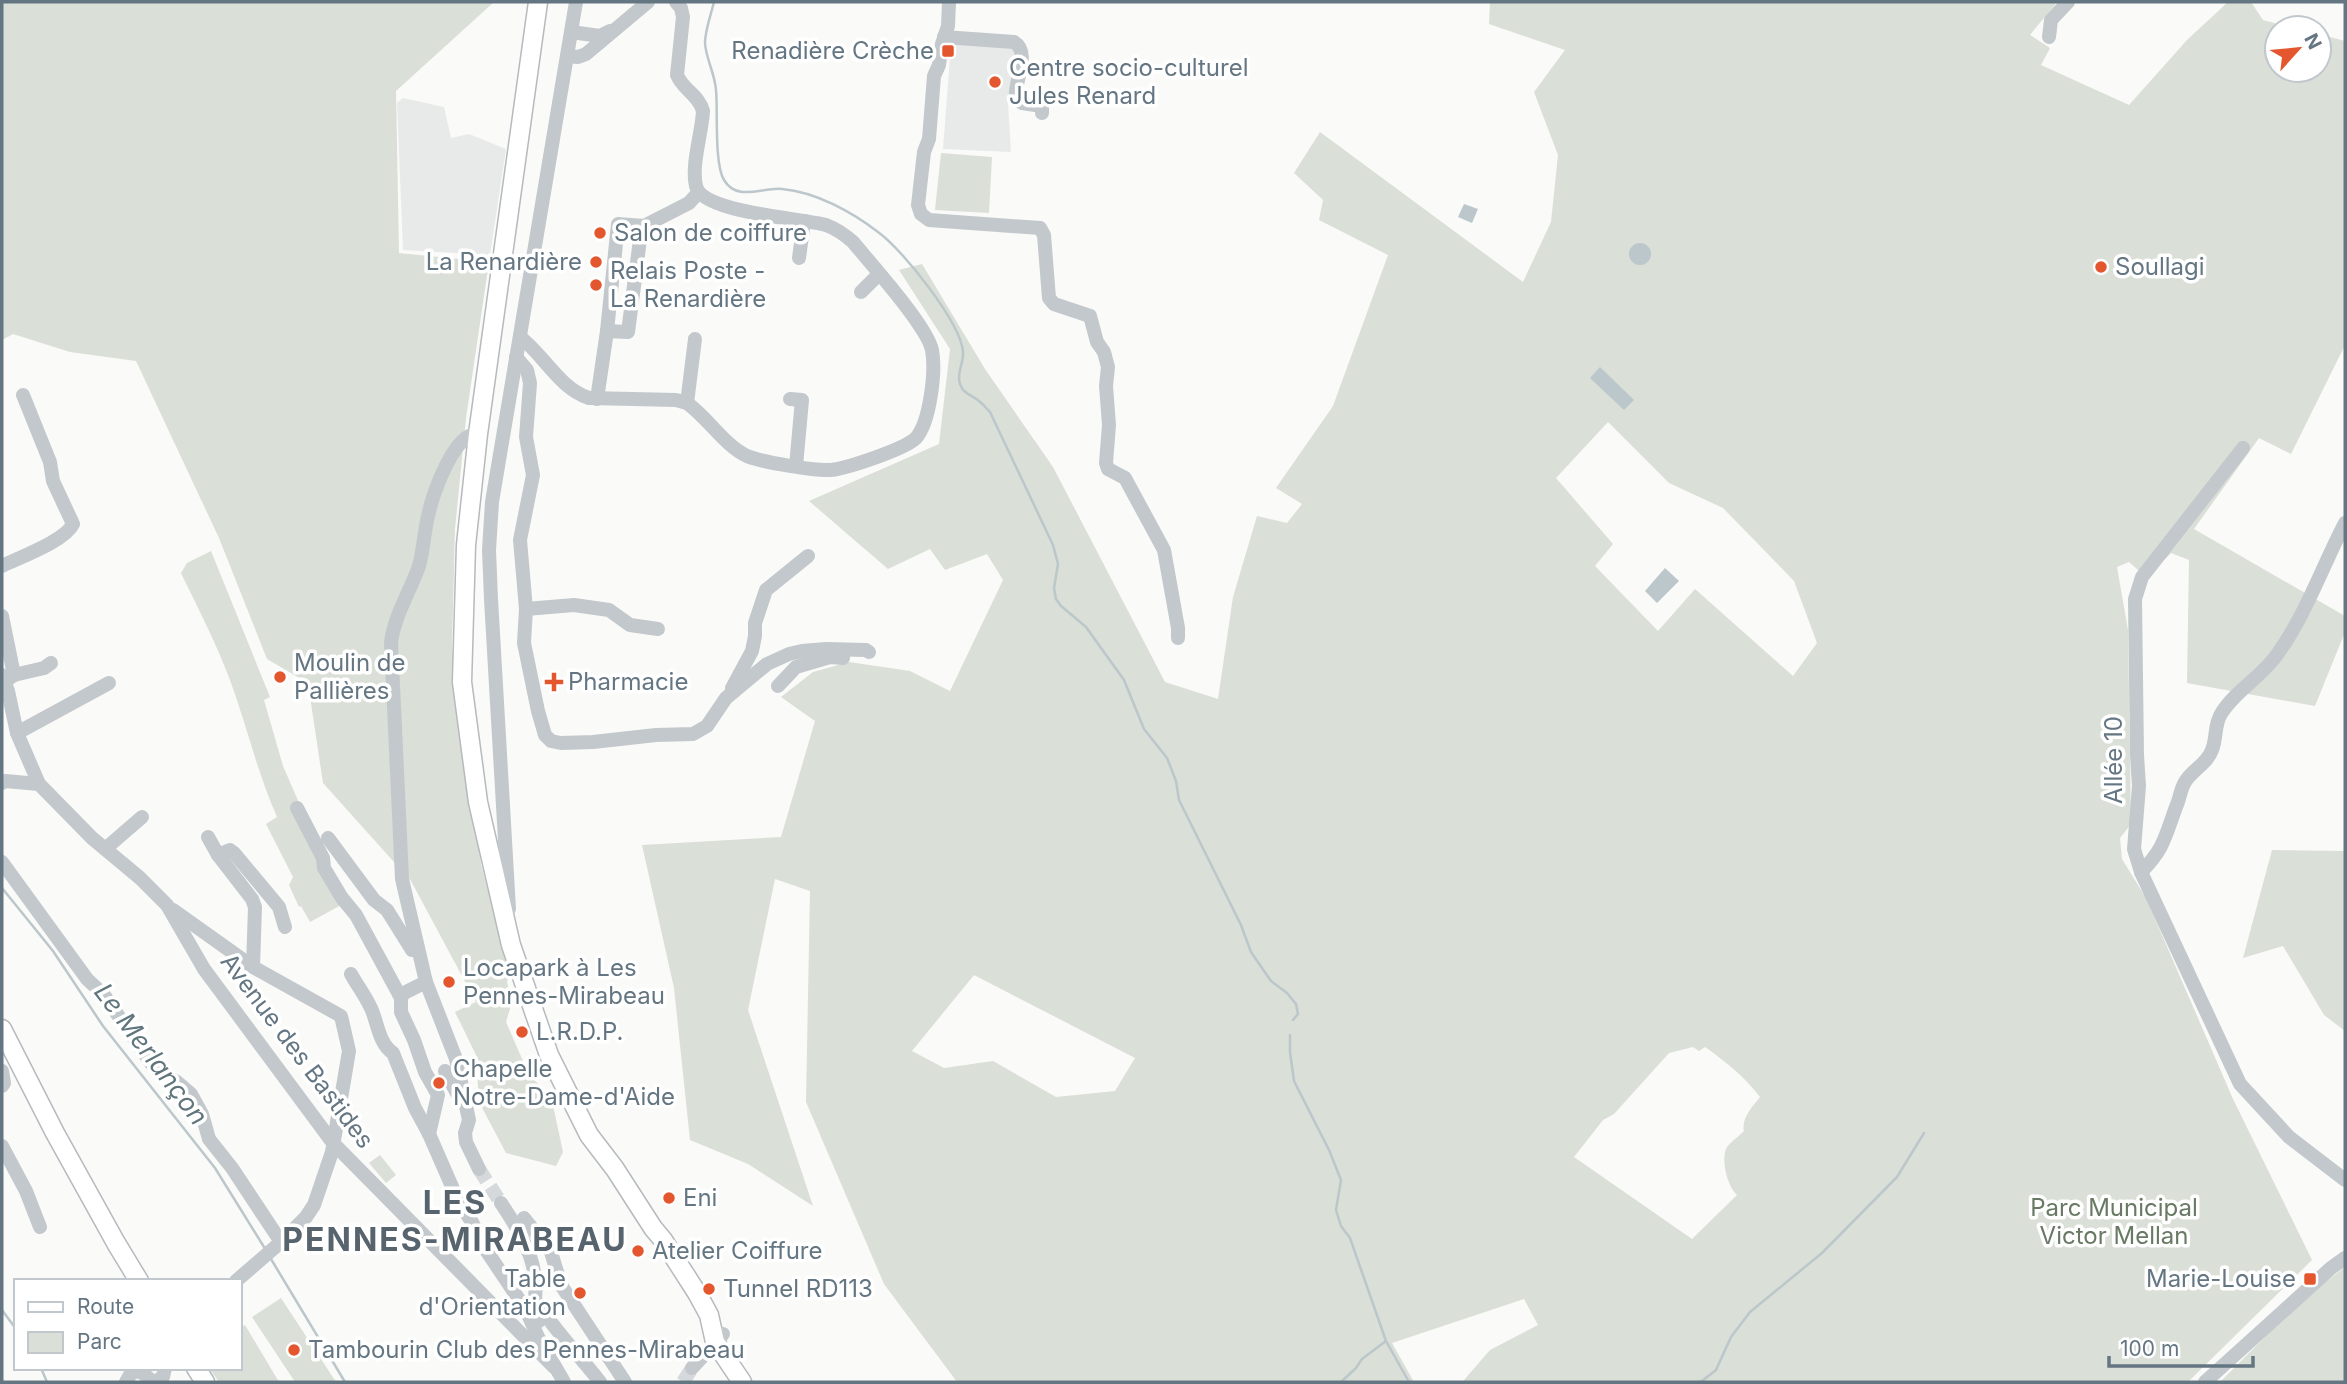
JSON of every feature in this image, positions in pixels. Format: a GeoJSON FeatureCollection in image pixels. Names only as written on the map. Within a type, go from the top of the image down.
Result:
{"type":"FeatureCollection","features":[{"type":"Feature","properties":{"kind":"main road"},"geometry":{"type":"LineString","coordinates":[[538,2],[478,434],[466,545],[462,682],[478,802],[511,945],[549,1055],[589,1135],[663,1240],[697,1293],[719,1338],[748,1378]]}},
{"type":"Feature","properties":{"kind":"main road"},"geometry":{"type":"LineString","coordinates":[[2,1014],[7,1040],[62,1146],[138,1279]]}},
{"type":"Feature","properties":{"kind":"street"},"geometry":{"type":"LineString","coordinates":[[511,945],[489,550],[492,502],[576,2]]}},
{"type":"Feature","properties":{"kind":"street"},"geometry":{"type":"LineString","coordinates":[[567,56],[578,57],[586,54],[648,2]]}},
{"type":"Feature","properties":{"kind":"street"},"geometry":{"type":"LineString","coordinates":[[520,337],[535,348],[576,394],[597,399],[687,402],[737,450],[749,457],[834,470],[900,448],[915,439],[924,426],[933,365],[932,348],[914,318],[853,242],[827,225],[722,205],[707,200],[698,193],[695,171],[702,111],[701,104],[680,82],[677,75],[683,17],[676,2]]}},
{"type":"Feature","properties":{"kind":"street"},"geometry":{"type":"LineString","coordinates":[[949,2],[948,26],[934,76],[929,139],[924,152],[918,205],[921,214],[929,220],[1040,228],[1044,235],[1049,298],[1054,304],[1090,316],[1097,342],[1104,352],[1108,367],[1108,469],[1125,478],[1164,550],[1178,638]]}},
{"type":"Feature","properties":{"kind":"street"},"geometry":{"type":"LineString","coordinates":[[2049,37],[2051,20],[2068,2]]}},
{"type":"Feature","properties":{"kind":"street"},"geometry":{"type":"LineString","coordinates":[[571,32],[600,36],[611,31]]}},
{"type":"Feature","properties":{"kind":"street"},"geometry":{"type":"LineString","coordinates":[[944,37],[1014,42],[1021,46],[1023,52],[1016,99],[1022,103],[1042,106],[1042,113]]}},
{"type":"Feature","properties":{"kind":"street"},"geometry":{"type":"LineString","coordinates":[[597,399],[618,224],[644,226],[689,203],[698,193]]}},
{"type":"Feature","properties":{"kind":"street"},"geometry":{"type":"LineString","coordinates":[[799,258],[804,221]]}},
{"type":"Feature","properties":{"kind":"street"},"geometry":{"type":"LineString","coordinates":[[607,331],[628,332],[644,226]]}},
{"type":"Feature","properties":{"kind":"street"},"geometry":{"type":"LineString","coordinates":[[861,292],[879,274]]}},
{"type":"Feature","properties":{"kind":"street"},"geometry":{"type":"LineString","coordinates":[[687,402],[695,340]]}},
{"type":"Feature","properties":{"kind":"street"},"geometry":{"type":"LineString","coordinates":[[516,357],[527,370],[530,383],[526,437],[533,475],[520,540],[526,609],[524,643],[530,680],[545,735],[551,741],[572,743],[693,734],[707,726],[726,698],[751,651],[755,623],[766,590],[808,556]]}},
{"type":"Feature","properties":{"kind":"street"},"geometry":{"type":"LineString","coordinates":[[2,566],[57,539],[70,530],[73,524],[53,481],[50,461],[23,395]]}},
{"type":"Feature","properties":{"kind":"street"},"geometry":{"type":"LineString","coordinates":[[790,400],[802,400],[796,466]]}},
{"type":"Feature","properties":{"kind":"street"},"geometry":{"type":"LineString","coordinates":[[478,434],[466,436],[455,448],[442,476],[429,511],[421,559],[394,623],[391,642],[402,879],[431,1001],[452,1045],[469,1123],[465,1137],[479,1169]]}},
{"type":"Feature","properties":{"kind":"street","name":"Allée 10"},"geometry":{"type":"LineString","coordinates":[[2243,448],[2141,576],[2138,586],[2135,599],[2135,644],[2139,786],[2134,849],[2141,872],[2240,1084],[2288,1137],[2345,1180]]}},
{"type":"Feature","properties":{"kind":"street"},"geometry":{"type":"LineString","coordinates":[[2141,872],[2157,856],[2163,845],[2186,780],[2212,751],[2216,724],[2221,714],[2228,703],[2274,658],[2294,628],[2345,523]]}},
{"type":"Feature","properties":{"kind":"street"},"geometry":{"type":"LineString","coordinates":[[526,609],[574,605],[609,610],[631,625],[658,629]]}},
{"type":"Feature","properties":{"kind":"street"},"geometry":{"type":"LineString","coordinates":[[2,616],[7,677],[17,733],[39,784],[2,783]]}},
{"type":"Feature","properties":{"kind":"street"},"geometry":{"type":"LineString","coordinates":[[726,698],[766,664],[789,654],[826,649],[869,652],[869,656],[830,657],[796,667],[778,686]]}},
{"type":"Feature","properties":{"kind":"street"},"geometry":{"type":"LineString","coordinates":[[7,677],[44,668],[51,663]]}},
{"type":"Feature","properties":{"kind":"street"},"geometry":{"type":"LineString","coordinates":[[17,733],[109,683]]}},
{"type":"Feature","properties":{"kind":"street","name":"Avenue des Bastides"},"geometry":{"type":"LineString","coordinates":[[39,784],[167,905],[204,968],[333,1143],[554,1367]]}},
{"type":"Feature","properties":{"kind":"street"},"geometry":{"type":"LineString","coordinates":[[297,807],[323,858],[324,868],[356,915],[401,998],[401,1012],[425,1072],[438,1095],[429,1134]]}},
{"type":"Feature","properties":{"kind":"street"},"geometry":{"type":"LineString","coordinates":[[486,833],[502,811]]}},
{"type":"Feature","properties":{"kind":"street"},"geometry":{"type":"LineString","coordinates":[[105,849],[142,817]]}},
{"type":"Feature","properties":{"kind":"street"},"geometry":{"type":"LineString","coordinates":[[208,837],[255,907],[253,967]]}},
{"type":"Feature","properties":{"kind":"street"},"geometry":{"type":"LineString","coordinates":[[328,838],[374,900],[387,910],[412,950],[417,950]]}},
{"type":"Feature","properties":{"kind":"street"},"geometry":{"type":"LineString","coordinates":[[218,855],[230,850],[234,853],[279,907],[285,928]]}},
{"type":"Feature","properties":{"kind":"street"},"geometry":{"type":"LineString","coordinates":[[2,862],[87,978],[104,995],[150,1063],[191,1094],[202,1114],[209,1139],[232,1168],[281,1242]]}},
{"type":"Feature","properties":{"kind":"street"},"geometry":{"type":"LineString","coordinates":[[167,905],[253,967],[341,1016],[349,1051],[332,1152],[314,1205],[281,1242],[238,1279]]}},
{"type":"Feature","properties":{"kind":"street"},"geometry":{"type":"LineString","coordinates":[[351,974],[373,1012],[383,1041],[393,1053],[457,1198],[484,1247],[526,1310],[564,1382]]}},
{"type":"Feature","properties":{"kind":"street"},"geometry":{"type":"LineString","coordinates":[[401,998],[404,993],[426,982]]}},
{"type":"Feature","properties":{"kind":"street"},"geometry":{"type":"LineString","coordinates":[[2,1071],[2,1086]]}},
{"type":"Feature","properties":{"kind":"street"},"geometry":{"type":"LineString","coordinates":[[445,1071],[457,1095],[464,1102]]}},
{"type":"Feature","properties":{"kind":"street"},"geometry":{"type":"LineString","coordinates":[[2,1146],[26,1191],[40,1227]]}},
{"type":"Feature","properties":{"kind":"street"},"geometry":{"type":"LineString","coordinates":[[501,1203],[519,1229],[531,1260],[535,1277],[533,1307],[554,1367]]}},
{"type":"Feature","properties":{"kind":"street"},"geometry":{"type":"LineString","coordinates":[[524,1218],[551,1252],[561,1285],[625,1382]]}},
{"type":"Feature","properties":{"kind":"street"},"geometry":{"type":"LineString","coordinates":[[2205,1382],[2345,1258]]}},
{"type":"Feature","properties":{"kind":"street"},"geometry":{"type":"LineString","coordinates":[[535,1300],[555,1330],[575,1349],[600,1382]]}},
{"type":"Feature","properties":{"kind":"street"},"geometry":{"type":"LineString","coordinates":[[692,1368],[719,1338]]}},
{"type":"Feature","properties":{"kind":"street"},"geometry":{"type":"LineString","coordinates":[[126,1382],[136,1371],[143,1372],[153,1382],[159,1381],[165,1370]]}},
{"type":"Feature","properties":{"kind":"shaded area"},"geometry":{"type":"Polygon","coordinates":[[[951,44],[1013,47],[1017,53],[1008,104],[1011,152],[943,149],[951,44]]]}},
{"type":"Feature","properties":{"kind":"shaded area"},"geometry":{"type":"Polygon","coordinates":[[[403,98],[444,107],[451,138],[469,134],[506,149],[490,255],[403,250],[397,103],[403,98]]]}},
{"type":"Feature","properties":{"kind":"shaded area"},"geometry":{"type":"Polygon","coordinates":[[[1464,204],[1478,209],[1472,223],[1458,217],[1464,204]]]}},
{"type":"Feature","properties":{"kind":"shaded area"},"geometry":{"type":"Polygon","coordinates":[[[1640,243],[1648,246],[1651,254],[1648,262],[1640,265],[1632,262],[1629,254],[1632,246],[1640,243]]]}},
{"type":"Feature","properties":{"kind":"shaded area"},"geometry":{"type":"Polygon","coordinates":[[[1600,367],[1634,400],[1624,410],[1590,378],[1600,367]]]}},
{"type":"Feature","properties":{"kind":"shaded area"},"geometry":{"type":"Polygon","coordinates":[[[1665,568],[1679,581],[1657,603],[1645,591],[1665,568]]]}},
{"type":"Feature","properties":{"kind":"green space"},"geometry":{"type":"Polygon","coordinates":[[[2,2],[494,2],[396,91],[399,253],[489,262],[466,418],[455,529],[452,647],[481,864],[510,972],[507,982],[512,1002],[506,1022],[529,1075],[551,1096],[563,1152],[556,1166],[506,1153],[479,1102],[476,1055],[455,1012],[476,1002],[411,881],[323,783],[308,683],[267,659],[219,538],[136,361],[70,352],[13,334],[2,340],[2,2]]]}},
{"type":"Feature","properties":{"kind":"green space","name":"Parc Municipal Victor Mellan"},"geometry":{"type":"Polygon","coordinates":[[[1490,2],[2057,2],[2030,35],[2050,48],[2041,65],[2129,105],[2187,40],[2228,2],[2251,2],[2263,20],[2263,84],[2333,84],[2333,38],[2345,41],[2345,345],[2291,454],[2259,438],[2194,529],[2345,616],[2345,632],[2315,706],[2187,683],[2189,560],[2171,553],[2147,578],[2129,562],[2117,567],[2128,630],[2131,824],[2120,838],[2122,859],[2146,898],[2233,1099],[2312,1260],[2188,1382],[1465,1382],[1490,1350],[1538,1325],[1524,1299],[1392,1343],[1414,1382],[957,1382],[884,1284],[806,1102],[810,891],[775,879],[748,1010],[813,1206],[748,1164],[690,1140],[674,988],[642,845],[781,837],[815,721],[781,697],[813,672],[849,662],[910,671],[950,691],[1003,580],[987,554],[945,570],[930,549],[888,569],[809,501],[939,444],[950,349],[899,270],[922,264],[985,369],[1053,467],[1165,682],[1218,699],[1233,597],[1257,516],[1287,523],[1302,504],[1276,488],[1333,406],[1388,255],[1319,220],[1323,200],[1294,173],[1320,132],[1523,282],[1551,222],[1558,155],[1534,92],[1565,50],[1489,24],[1490,2]],[[1608,422],[1556,478],[1613,544],[1595,566],[1658,631],[1695,589],[1793,676],[1817,643],[1794,581],[1723,508],[1669,483],[1608,422]],[[974,975],[912,1051],[944,1068],[993,1061],[1056,1097],[1115,1091],[1135,1058],[974,975]],[[1693,1047],[1669,1053],[1614,1114],[1603,1120],[1574,1157],[1692,1239],[1737,1195],[1726,1173],[1725,1152],[1744,1131],[1746,1118],[1760,1097],[1734,1070],[1705,1047],[1699,1051],[1693,1047]]]}},
{"type":"Feature","properties":{"kind":"green space"},"geometry":{"type":"Polygon","coordinates":[[[941,153],[992,157],[989,213],[935,210],[941,153]]]}},
{"type":"Feature","properties":{"kind":"green space"},"geometry":{"type":"Polygon","coordinates":[[[211,551],[270,697],[264,700],[283,766],[343,904],[310,922],[301,906],[299,907],[289,885],[293,877],[266,824],[277,817],[230,680],[181,573],[187,563],[211,551]]]}},
{"type":"Feature","properties":{"kind":"green space"},"geometry":{"type":"Polygon","coordinates":[[[2272,850],[2345,851],[2345,1031],[2324,1015],[2283,946],[2243,958],[2272,850]]]}},
{"type":"Feature","properties":{"kind":"green space"},"geometry":{"type":"Polygon","coordinates":[[[380,1155],[396,1175],[386,1183],[369,1163],[380,1155]]]}},
{"type":"Feature","properties":{"kind":"green space"},"geometry":{"type":"Polygon","coordinates":[[[2345,1267],[2345,1382],[2220,1382],[2300,1302],[2345,1267]]]}},
{"type":"Feature","properties":{"kind":"green space","name":"Tambourin Club des Pennes-Mirabeau"},"geometry":{"type":"Polygon","coordinates":[[[281,1298],[336,1382],[295,1382],[252,1317],[281,1298]]]}},
{"type":"Feature","properties":{"kind":"green space"},"geometry":{"type":"Polygon","coordinates":[[[245,1325],[279,1382],[219,1382],[210,1370],[242,1370],[242,1327],[245,1325]]]}},
{"type":"Feature","properties":{"kind":"waterway"},"geometry":{"type":"LineString","coordinates":[[714,2],[705,43],[715,84],[719,162],[724,180],[729,187],[743,192],[774,189],[795,191],[845,210],[889,241],[942,306],[960,339],[963,352],[959,376],[961,387],[990,412],[1053,545],[1058,564],[1054,588],[1056,599],[1086,627],[1124,680],[1144,729],[1167,758],[1176,781],[1179,800],[1241,925],[1251,952],[1271,981],[1296,1004],[1298,1014],[1293,1020]]}},
{"type":"Feature","properties":{"kind":"waterway","name":"Le Merlançon"},"geometry":{"type":"LineString","coordinates":[[2,888],[53,951],[103,1026],[215,1168],[264,1247]]}},
{"type":"Feature","properties":{"kind":"waterway"},"geometry":{"type":"LineString","coordinates":[[1290,1035],[1294,1081],[1341,1180],[1336,1210],[1341,1226],[1350,1238],[1386,1341],[1409,1382]]}},
{"type":"Feature","properties":{"kind":"waterway"},"geometry":{"type":"LineString","coordinates":[[1697,1382],[1716,1370],[1731,1337],[1750,1312],[1822,1253],[1897,1177],[1924,1133]]}},
{"type":"Feature","properties":{"kind":"waterway","name":"Le Merlançon"},"geometry":{"type":"LineString","coordinates":[[271,1259],[345,1382]]}},
{"type":"Feature","properties":{"kind":"waterway"},"geometry":{"type":"LineString","coordinates":[[2,1310],[14,1326]]}},
{"type":"Feature","properties":{"kind":"waterway"},"geometry":{"type":"LineString","coordinates":[[1341,1382],[1362,1359],[1386,1341]]}},
{"type":"Feature","properties":{"kind":"waterway"},"geometry":{"type":"LineString","coordinates":[[42,1370],[47,1382]]}},
{"type":"Feature","properties":{"kind":"tunnel"},"geometry":{"type":"LineString","coordinates":[[479,1169],[501,1203]]}},
{"type":"Feature","properties":{"kind":"tunnel"},"geometry":{"type":"LineString","coordinates":[[683,1382],[692,1368]]}},
{"type":"Feature","properties":{"kind":"place","name":"Renadière Crèche"},"geometry":{"type":"Point","coordinates":[948,51]}},
{"type":"Feature","properties":{"kind":"place","name":"Centre socio-culturel Jules Renard"},"geometry":{"type":"Point","coordinates":[995,82]}},
{"type":"Feature","properties":{"kind":"place","name":"Salon de coiffure"},"geometry":{"type":"Point","coordinates":[600,233]}},
{"type":"Feature","properties":{"kind":"place","name":"La Renardière"},"geometry":{"type":"Point","coordinates":[596,262]}},
{"type":"Feature","properties":{"kind":"place","name":"Soullagi"},"geometry":{"type":"Point","coordinates":[2101,267]}},
{"type":"Feature","properties":{"kind":"place","name":"Relais Poste - La Renardière"},"geometry":{"type":"Point","coordinates":[596,285]}},
{"type":"Feature","properties":{"kind":"place","name":"Moulin de Pallières"},"geometry":{"type":"Point","coordinates":[280,677]}},
{"type":"Feature","properties":{"kind":"place","name":"Pharmacie"},"geometry":{"type":"Point","coordinates":[554,682]}},
{"type":"Feature","properties":{"kind":"place","name":"Locapark à Les Pennes-Mirabeau"},"geometry":{"type":"Point","coordinates":[449,982]}},
{"type":"Feature","properties":{"kind":"place","name":"L.R.D.P."},"geometry":{"type":"Point","coordinates":[522,1032]}},
{"type":"Feature","properties":{"kind":"place","name":"Chapelle Notre-Dame-d'Aide"},"geometry":{"type":"Point","coordinates":[439,1083]}},
{"type":"Feature","properties":{"kind":"place","name":"Eni"},"geometry":{"type":"Point","coordinates":[669,1198]}},
{"type":"Feature","properties":{"kind":"place","name":"Atelier Coiffure"},"geometry":{"type":"Point","coordinates":[638,1251]}},
{"type":"Feature","properties":{"kind":"place","name":"Marie-Louise"},"geometry":{"type":"Point","coordinates":[2310,1279]}},
{"type":"Feature","properties":{"kind":"place","name":"Tunnel RD113"},"geometry":{"type":"Point","coordinates":[709,1289]}},
{"type":"Feature","properties":{"kind":"place","name":"Table d'Orientation"},"geometry":{"type":"Point","coordinates":[580,1293]}},
{"type":"Feature","properties":{"kind":"place","name":"Tambourin Club des Pennes-Mirabeau"},"geometry":{"type":"Point","coordinates":[294,1350]}},
{"type":"Feature","properties":{"kind":"district","name":"LES PENNES-MIRABEAU"},"geometry":{"type":"Point","coordinates":[455,1222]}}]}
